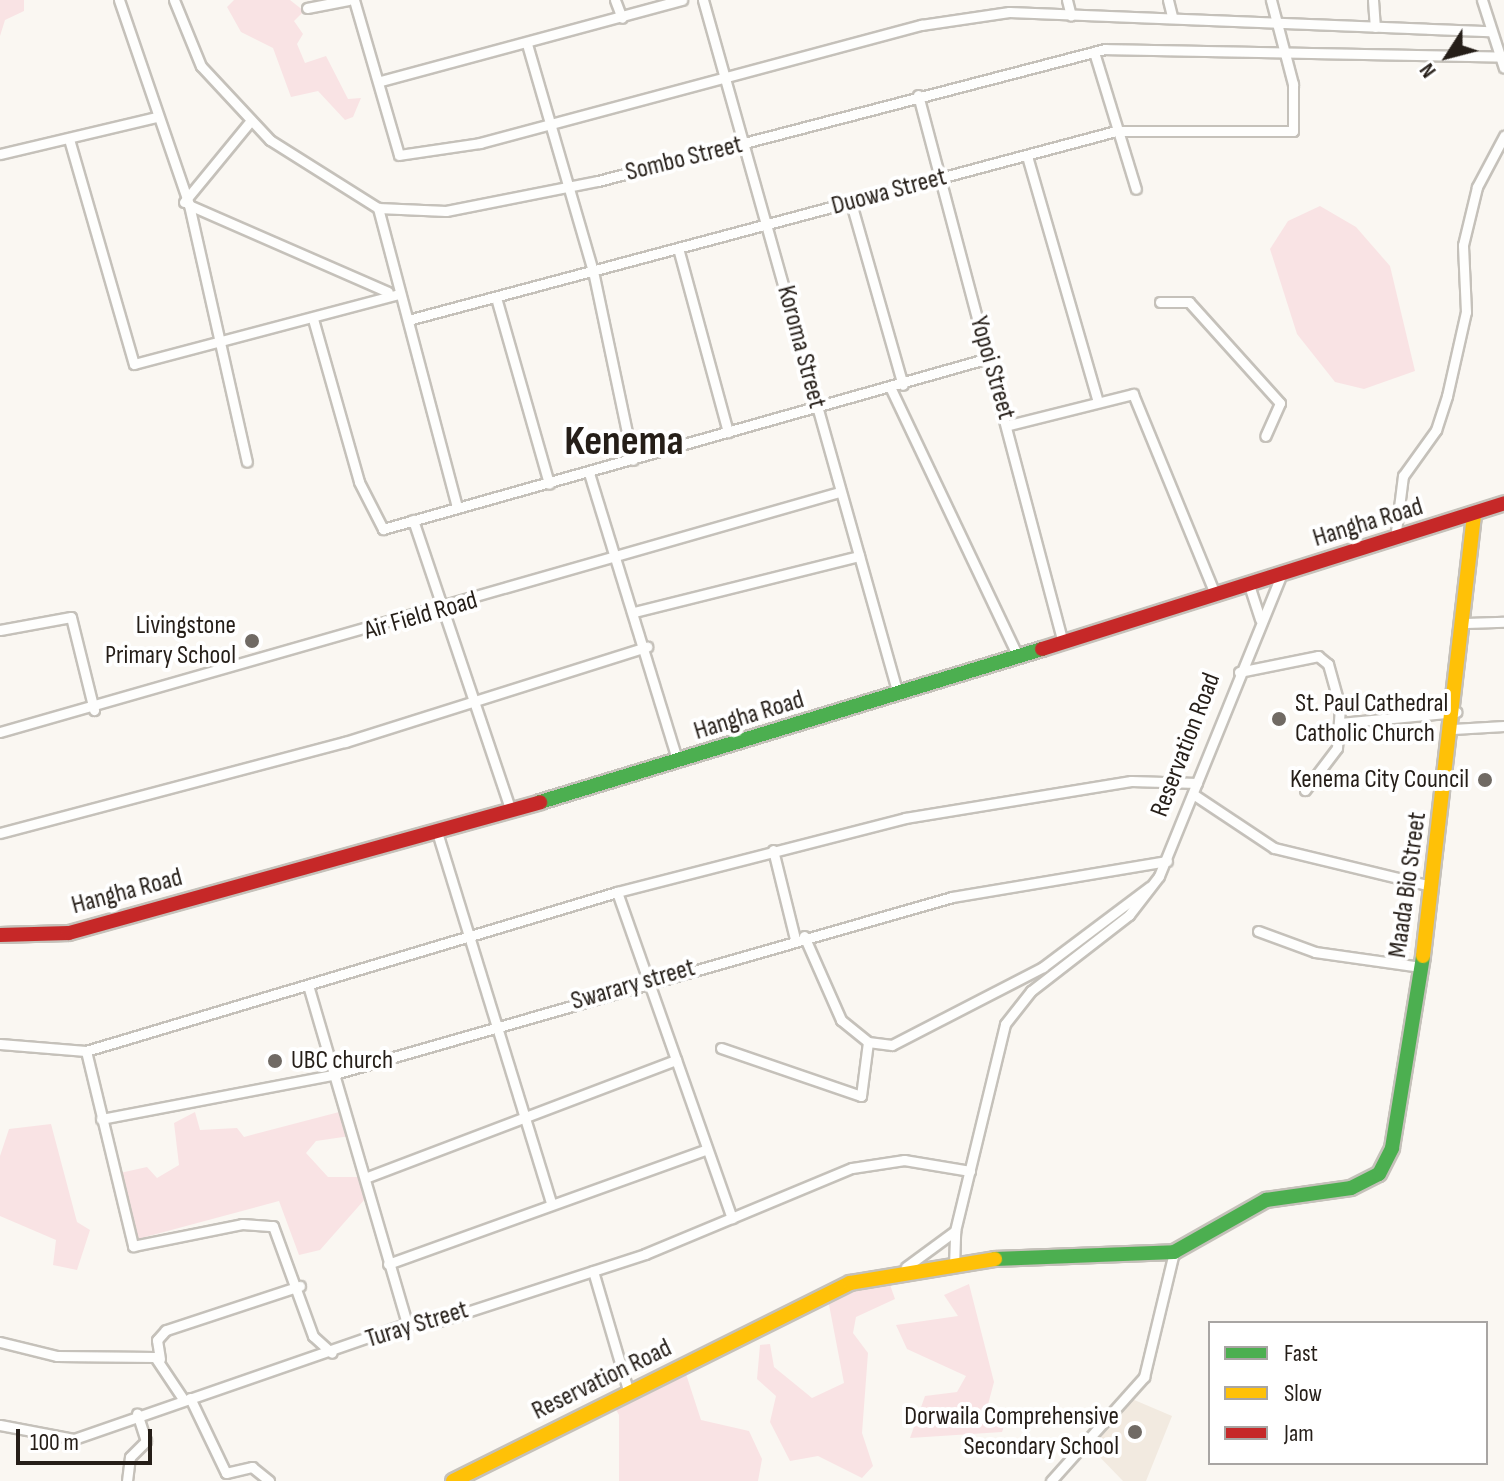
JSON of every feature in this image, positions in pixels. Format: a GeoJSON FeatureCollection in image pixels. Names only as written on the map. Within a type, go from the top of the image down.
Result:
{"type":"FeatureCollection","features":[{"type":"Feature","properties":{"kind":"main road","name":"Hangha Road"},"geometry":{"type":"LineString","coordinates":[[0,935],[69,933],[437,832],[509,806],[678,762],[1474,516],[1504,503]]}},
{"type":"Feature","properties":{"kind":"main road","name":"Maada Bio Street"},"geometry":{"type":"LineString","coordinates":[[1174,1252],[1247,1208],[1301,1192],[1367,1183],[1387,1162],[1421,967],[1456,712],[1474,516]]}},
{"type":"Feature","properties":{"kind":"main road","name":"Reservation Road"},"geometry":{"type":"LineString","coordinates":[[453,1481],[850,1283],[903,1269],[954,1266],[1068,1251],[1174,1252]]}},
{"type":"Feature","properties":{"kind":"street"},"geometry":{"type":"LineString","coordinates":[[119,0],[186,204],[216,345],[247,462]]}},
{"type":"Feature","properties":{"kind":"street"},"geometry":{"type":"LineString","coordinates":[[174,0],[201,66],[249,123],[378,208],[457,508]]}},
{"type":"Feature","properties":{"kind":"street"},"geometry":{"type":"LineString","coordinates":[[307,8],[348,0]]}},
{"type":"Feature","properties":{"kind":"street"},"geometry":{"type":"LineString","coordinates":[[354,0],[381,81],[399,155],[480,143],[547,121],[921,25],[1009,12],[1071,16],[1172,16],[1277,26],[1490,31]]}},
{"type":"Feature","properties":{"kind":"street"},"geometry":{"type":"LineString","coordinates":[[615,0],[622,18]]}},
{"type":"Feature","properties":{"kind":"street"},"geometry":{"type":"LineString","coordinates":[[381,81],[682,0]]}},
{"type":"Feature","properties":{"kind":"street","name":"Koroma Street"},"geometry":{"type":"LineString","coordinates":[[703,0],[898,694]]}},
{"type":"Feature","properties":{"kind":"street"},"geometry":{"type":"LineString","coordinates":[[1005,0],[1009,12]]}},
{"type":"Feature","properties":{"kind":"street"},"geometry":{"type":"LineString","coordinates":[[1067,0],[1071,16]]}},
{"type":"Feature","properties":{"kind":"street"},"geometry":{"type":"LineString","coordinates":[[1168,0],[1172,16]]}},
{"type":"Feature","properties":{"kind":"street"},"geometry":{"type":"LineString","coordinates":[[1271,0],[1283,49]]}},
{"type":"Feature","properties":{"kind":"street"},"geometry":{"type":"LineString","coordinates":[[1373,0],[1375,27]]}},
{"type":"Feature","properties":{"kind":"street"},"geometry":{"type":"LineString","coordinates":[[1482,0],[1504,68]]}},
{"type":"Feature","properties":{"kind":"street"},"geometry":{"type":"LineString","coordinates":[[527,44],[593,271],[633,460]]}},
{"type":"Feature","properties":{"kind":"street","name":"Sombo Street"},"geometry":{"type":"LineString","coordinates":[[378,208],[460,211],[741,144],[918,95],[1094,52],[1158,45],[1502,56]]}},
{"type":"Feature","properties":{"kind":"street","name":"Duowa Street"},"geometry":{"type":"LineString","coordinates":[[408,320],[497,301],[766,222],[851,203],[1116,131],[1293,131],[1295,100],[1283,49]]}},
{"type":"Feature","properties":{"kind":"street"},"geometry":{"type":"LineString","coordinates":[[1094,52],[1136,189]]}},
{"type":"Feature","properties":{"kind":"street","name":"Yopoi Street"},"geometry":{"type":"LineString","coordinates":[[918,95],[1009,425],[1063,643]]}},
{"type":"Feature","properties":{"kind":"street"},"geometry":{"type":"LineString","coordinates":[[0,154],[157,117]]}},
{"type":"Feature","properties":{"kind":"street"},"geometry":{"type":"LineString","coordinates":[[186,204],[249,123]]}},
{"type":"Feature","properties":{"kind":"street"},"geometry":{"type":"LineString","coordinates":[[1395,539],[1403,476],[1436,430],[1447,396],[1466,312],[1463,245],[1477,187],[1504,136]]}},
{"type":"Feature","properties":{"kind":"street"},"geometry":{"type":"LineString","coordinates":[[69,139],[132,362],[216,345],[313,319],[388,292]]}},
{"type":"Feature","properties":{"kind":"street"},"geometry":{"type":"LineString","coordinates":[[1027,156],[1098,402]]}},
{"type":"Feature","properties":{"kind":"street"},"geometry":{"type":"LineString","coordinates":[[851,203],[903,385]]}},
{"type":"Feature","properties":{"kind":"street"},"geometry":{"type":"LineString","coordinates":[[186,204],[388,292],[399,294]]}},
{"type":"Feature","properties":{"kind":"street"},"geometry":{"type":"LineString","coordinates":[[678,248],[728,432]]}},
{"type":"Feature","properties":{"kind":"street"},"geometry":{"type":"LineString","coordinates":[[497,301],[549,484]]}},
{"type":"Feature","properties":{"kind":"street"},"geometry":{"type":"LineString","coordinates":[[1160,302],[1189,302],[1280,403],[1265,436]]}},
{"type":"Feature","properties":{"kind":"street"},"geometry":{"type":"LineString","coordinates":[[313,319],[374,524],[413,520],[549,484],[891,389],[989,358]]}},
{"type":"Feature","properties":{"kind":"street"},"geometry":{"type":"LineString","coordinates":[[891,389],[1018,656]]}},
{"type":"Feature","properties":{"kind":"street"},"geometry":{"type":"LineString","coordinates":[[1009,425],[1098,402],[1135,396],[1216,596]]}},
{"type":"Feature","properties":{"kind":"street"},"geometry":{"type":"LineString","coordinates":[[589,473],[647,647],[678,762]]}},
{"type":"Feature","properties":{"kind":"street","name":"Air Field Road"},"geometry":{"type":"LineString","coordinates":[[0,732],[94,710],[839,492]]}},
{"type":"Feature","properties":{"kind":"street"},"geometry":{"type":"LineString","coordinates":[[413,520],[509,806]]}},
{"type":"Feature","properties":{"kind":"street"},"geometry":{"type":"LineString","coordinates":[[634,612],[859,556]]}},
{"type":"Feature","properties":{"kind":"street","name":"Reservation Road"},"geometry":{"type":"LineString","coordinates":[[954,1266],[955,1231],[1001,1036],[1031,991],[1129,915],[1167,861],[1260,619],[1282,574]]}},
{"type":"Feature","properties":{"kind":"street"},"geometry":{"type":"LineString","coordinates":[[1249,585],[1260,619]]}},
{"type":"Feature","properties":{"kind":"street"},"geometry":{"type":"LineString","coordinates":[[0,630],[71,617],[94,710]]}},
{"type":"Feature","properties":{"kind":"street"},"geometry":{"type":"LineString","coordinates":[[1466,623],[1504,622]]}},
{"type":"Feature","properties":{"kind":"street"},"geometry":{"type":"LineString","coordinates":[[0,833],[345,742],[472,699],[647,647]]}},
{"type":"Feature","properties":{"kind":"street"},"geometry":{"type":"LineString","coordinates":[[1239,672],[1321,657],[1337,689],[1340,723],[1335,757],[1305,790]]}},
{"type":"Feature","properties":{"kind":"street"},"geometry":{"type":"LineString","coordinates":[[1340,723],[1456,712]]}},
{"type":"Feature","properties":{"kind":"street"},"geometry":{"type":"LineString","coordinates":[[1453,729],[1504,726]]}},
{"type":"Feature","properties":{"kind":"street"},"geometry":{"type":"LineString","coordinates":[[0,1044],[86,1051],[617,892],[773,850],[963,807],[1131,781],[1195,789],[1274,848],[1431,886]]}},
{"type":"Feature","properties":{"kind":"street"},"geometry":{"type":"LineString","coordinates":[[437,832],[471,936],[521,1119],[551,1203]]}},
{"type":"Feature","properties":{"kind":"street"},"geometry":{"type":"LineString","coordinates":[[773,850],[800,937],[831,1005],[868,1042],[910,1039],[1021,979],[1152,885]]}},
{"type":"Feature","properties":{"kind":"street","name":"Swarary street"},"geometry":{"type":"LineString","coordinates":[[101,1119],[331,1075],[648,979],[952,897],[1167,861]]}},
{"type":"Feature","properties":{"kind":"street"},"geometry":{"type":"LineString","coordinates":[[617,892],[732,1218]]}},
{"type":"Feature","properties":{"kind":"street"},"geometry":{"type":"LineString","coordinates":[[1258,931],[1315,952],[1421,967]]}},
{"type":"Feature","properties":{"kind":"street"},"geometry":{"type":"LineString","coordinates":[[1021,979],[1031,991]]}},
{"type":"Feature","properties":{"kind":"street"},"geometry":{"type":"LineString","coordinates":[[308,985],[331,1075],[365,1178],[407,1324]]}},
{"type":"Feature","properties":{"kind":"street"},"geometry":{"type":"LineString","coordinates":[[721,1048],[861,1096],[868,1042]]}},
{"type":"Feature","properties":{"kind":"street"},"geometry":{"type":"LineString","coordinates":[[86,1051],[135,1248],[265,1223],[279,1232],[300,1286],[313,1336],[332,1353]]}},
{"type":"Feature","properties":{"kind":"street"},"geometry":{"type":"LineString","coordinates":[[365,1178],[676,1060]]}},
{"type":"Feature","properties":{"kind":"street"},"geometry":{"type":"LineString","coordinates":[[388,1264],[707,1149]]}},
{"type":"Feature","properties":{"kind":"street","name":"Turay Street"},"geometry":{"type":"LineString","coordinates":[[0,1425],[57,1440],[101,1427],[332,1353],[407,1324],[439,1321],[593,1271],[852,1168],[904,1160],[970,1171]]}},
{"type":"Feature","properties":{"kind":"street"},"geometry":{"type":"LineString","coordinates":[[903,1269],[955,1231]]}},
{"type":"Feature","properties":{"kind":"street"},"geometry":{"type":"LineString","coordinates":[[1051,1481],[1144,1377],[1174,1252]]}},
{"type":"Feature","properties":{"kind":"street"},"geometry":{"type":"LineString","coordinates":[[593,1271],[629,1393]]}},
{"type":"Feature","properties":{"kind":"street"},"geometry":{"type":"LineString","coordinates":[[269,1481],[252,1467],[226,1473],[187,1399],[160,1359],[157,1340],[166,1330],[300,1286]]}},
{"type":"Feature","properties":{"kind":"street"},"geometry":{"type":"LineString","coordinates":[[0,1342],[57,1356],[160,1359]]}},
{"type":"Feature","properties":{"kind":"street"},"geometry":{"type":"LineString","coordinates":[[127,1481],[130,1457],[146,1441],[137,1413]]}},
{"type":"Feature","properties":{"kind":"shaded area"},"geometry":{"type":"Polygon","coordinates":[[[0,0],[24,0],[24,11],[5,20],[0,36],[0,0]]]}},
{"type":"Feature","properties":{"kind":"shaded area"},"geometry":{"type":"Polygon","coordinates":[[[234,0],[290,0],[304,11],[294,21],[303,34],[297,44],[305,63],[326,56],[348,99],[361,98],[353,117],[345,120],[318,91],[291,97],[273,48],[241,32],[227,7],[234,0]]]}},
{"type":"Feature","properties":{"kind":"shaded area"},"geometry":{"type":"Polygon","coordinates":[[[1320,206],[1356,227],[1390,266],[1415,371],[1364,389],[1335,382],[1297,334],[1270,249],[1288,221],[1320,206]]]}},
{"type":"Feature","properties":{"kind":"shaded area"},"geometry":{"type":"Polygon","coordinates":[[[343,1111],[350,1136],[316,1141],[306,1153],[328,1177],[362,1177],[365,1199],[320,1250],[299,1255],[279,1201],[134,1240],[120,1173],[147,1167],[157,1178],[179,1165],[174,1123],[195,1112],[200,1130],[237,1128],[244,1137],[343,1111]]]}},
{"type":"Feature","properties":{"kind":"shaded area"},"geometry":{"type":"Polygon","coordinates":[[[51,1124],[77,1222],[90,1230],[77,1270],[53,1265],[56,1240],[0,1216],[0,1156],[9,1129],[51,1124]]]}},
{"type":"Feature","properties":{"kind":"shaded area"},"geometry":{"type":"Polygon","coordinates":[[[888,1279],[895,1299],[856,1317],[853,1333],[868,1353],[862,1433],[873,1466],[862,1478],[818,1456],[790,1461],[770,1422],[776,1396],[757,1379],[760,1345],[770,1344],[774,1367],[812,1398],[844,1383],[826,1289],[888,1279]]]}},
{"type":"Feature","properties":{"kind":"shaded area"},"geometry":{"type":"Polygon","coordinates":[[[969,1284],[994,1382],[986,1412],[1007,1418],[1002,1432],[910,1438],[925,1396],[957,1392],[966,1376],[907,1349],[896,1325],[958,1316],[944,1295],[969,1284]]]}},
{"type":"Feature","properties":{"kind":"shaded area"},"geometry":{"type":"Polygon","coordinates":[[[685,1371],[701,1420],[749,1431],[762,1459],[758,1481],[619,1481],[619,1415],[608,1395],[685,1371]]]}},
{"type":"Feature","properties":{"kind":"shaded area","name":"Dorwaila Comprehensive Secondary School"},"geometry":{"type":"Polygon","coordinates":[[[1132,1399],[1172,1416],[1146,1481],[1123,1481],[1091,1448],[1132,1399]]]}},
{"type":"Feature","properties":{"kind":"traffic: fast"},"geometry":{"type":"LineString","coordinates":[[540,802],[1042,649]]}},
{"type":"Feature","properties":{"kind":"traffic: fast"},"geometry":{"type":"LineString","coordinates":[[995,1259],[1174,1252],[1266,1200],[1351,1188],[1379,1174],[1392,1148],[1423,956]]}},
{"type":"Feature","properties":{"kind":"traffic: slow"},"geometry":{"type":"LineString","coordinates":[[1423,956],[1474,516]]}},
{"type":"Feature","properties":{"kind":"traffic: slow"},"geometry":{"type":"LineString","coordinates":[[453,1481],[850,1283],[995,1259]]}},
{"type":"Feature","properties":{"kind":"traffic: jam"},"geometry":{"type":"LineString","coordinates":[[1042,649],[1504,503]]}},
{"type":"Feature","properties":{"kind":"traffic: jam"},"geometry":{"type":"LineString","coordinates":[[0,935],[69,933],[540,802]]}},
{"type":"Feature","properties":{"kind":"place","name":"Livingstone Primary School"},"geometry":{"type":"Point","coordinates":[252,641]}},
{"type":"Feature","properties":{"kind":"place","name":"St. Paul Cathedral Catholic Church"},"geometry":{"type":"Point","coordinates":[1279,719]}},
{"type":"Feature","properties":{"kind":"place","name":"Kenema City Council"},"geometry":{"type":"Point","coordinates":[1485,780]}},
{"type":"Feature","properties":{"kind":"place","name":"UBC church"},"geometry":{"type":"Point","coordinates":[275,1061]}},
{"type":"Feature","properties":{"kind":"place","name":"Dorwaila Comprehensive Secondary School"},"geometry":{"type":"Point","coordinates":[1135,1432]}},
{"type":"Feature","properties":{"kind":"district","name":"Kenema"},"geometry":{"type":"Point","coordinates":[624,442]}}]}
